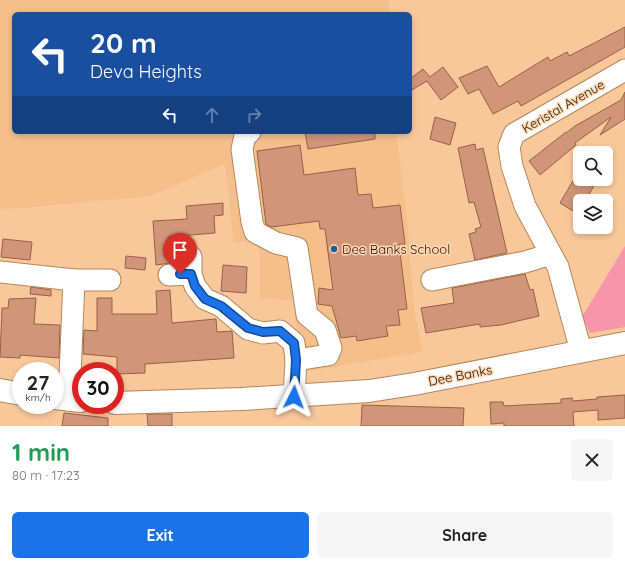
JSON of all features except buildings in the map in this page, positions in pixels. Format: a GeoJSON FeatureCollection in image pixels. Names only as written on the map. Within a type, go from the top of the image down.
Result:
{"type":"FeatureCollection","features":[{"type":"Feature","properties":{"kind":"main road","name":"Dee Banks"},"geometry":{"type":"LineString","coordinates":[[124,403],[294,397],[369,391],[414,384],[625,343]]}},
{"type":"Feature","properties":{"kind":"main road"},"geometry":{"type":"LineString","coordinates":[[0,390],[12,392]]}},
{"type":"Feature","properties":{"kind":"street","name":"Keristal Avenue"},"geometry":{"type":"LineString","coordinates":[[581,351],[558,267],[525,206],[512,166],[509,147],[514,134],[625,70]]}},
{"type":"Feature","properties":{"kind":"street"},"geometry":{"type":"LineString","coordinates":[[248,134],[245,136],[242,149],[252,222],[255,232],[263,238],[276,243],[298,248],[307,315],[290,344],[294,397]]}},
{"type":"Feature","properties":{"kind":"street"},"geometry":{"type":"LineString","coordinates":[[432,280],[525,262],[551,254]]}},
{"type":"Feature","properties":{"kind":"street"},"geometry":{"type":"LineString","coordinates":[[170,275],[191,265],[195,286],[205,299],[221,306],[248,328],[263,332],[290,344],[328,355],[331,348],[325,330],[307,315]]}},
{"type":"Feature","properties":{"kind":"street"},"geometry":{"type":"LineString","coordinates":[[0,272],[74,280],[110,280]]}},
{"type":"Feature","properties":{"kind":"street"},"geometry":{"type":"LineString","coordinates":[[68,400],[74,280]]}},
{"type":"Feature","properties":{"kind":"shaded area","name":"Dee Banks School"},"geometry":{"type":"Polygon","coordinates":[[[0,0],[388,0],[390,12],[12,12],[12,134],[396,134],[407,216],[414,310],[423,352],[302,372],[295,316],[307,301],[260,298],[260,255],[256,239],[234,243],[225,164],[151,196],[0,210],[0,0]]]}},
{"type":"Feature","properties":{"kind":"shaded area"},"geometry":{"type":"Polygon","coordinates":[[[625,246],[625,327],[590,333],[582,317],[625,246]]]}},
{"type":"Feature","properties":{"kind":"place","name":"Dee Banks School"},"geometry":{"type":"Point","coordinates":[334,249]}},
{"type":"Feature","properties":{"kind":"route"},"geometry":{"type":"LineString","coordinates":[[180,274],[191,274],[195,286],[205,299],[221,306],[248,328],[263,332],[280,331],[294,343],[296,360],[294,397]]}}]}
